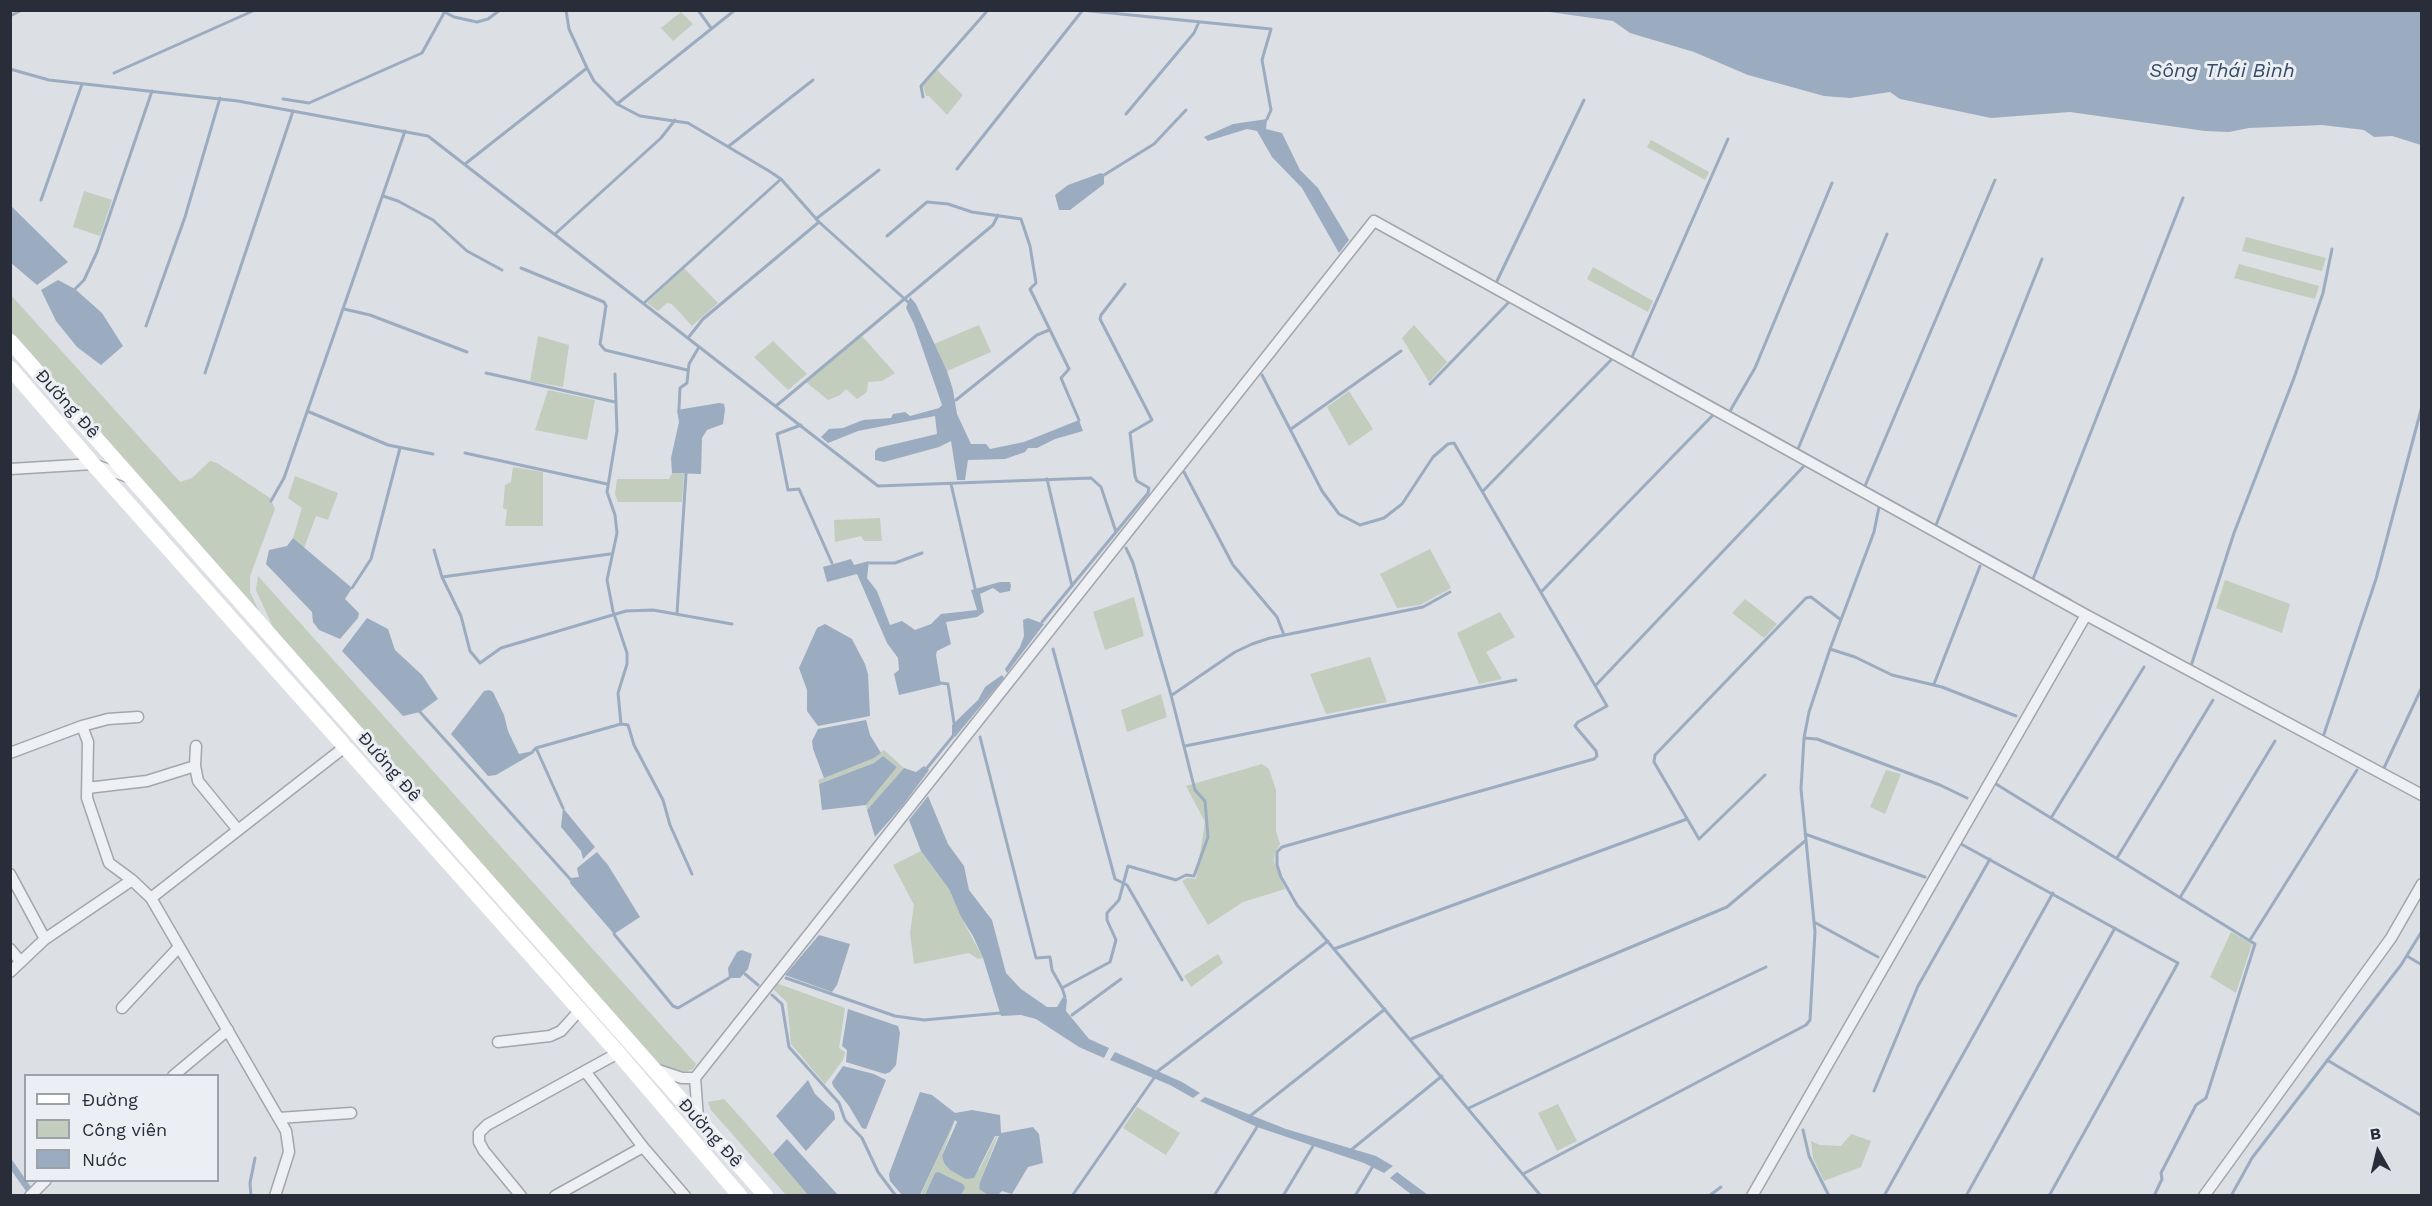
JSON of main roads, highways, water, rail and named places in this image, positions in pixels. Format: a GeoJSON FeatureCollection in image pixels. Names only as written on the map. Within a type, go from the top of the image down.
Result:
{"type":"FeatureCollection","features":[{"type":"Feature","properties":{"kind":"water","name":"Sông Thái Bình"},"geometry":{"type":"Polygon","coordinates":[[[1543,11],[2421,11],[2421,145],[2392,136],[2374,137],[2364,130],[2322,125],[2249,128],[2229,132],[2205,131],[2070,112],[1991,118],[1900,99],[1890,92],[1850,98],[1824,96],[1748,75],[1694,52],[1630,33],[1613,21],[1543,11]]]}},
{"type":"Feature","properties":{"kind":"water"},"geometry":{"type":"Polygon","coordinates":[[[1267,119],[1266,129],[1282,133],[1300,170],[1318,188],[1349,240],[1339,253],[1302,188],[1272,157],[1257,131],[1247,129],[1208,141],[1204,137],[1233,124],[1267,119]]]}},
{"type":"Feature","properties":{"kind":"water"},"geometry":{"type":"Polygon","coordinates":[[[1101,173],[1104,175],[1104,184],[1070,210],[1059,210],[1055,195],[1068,185],[1101,173]]]}},
{"type":"Feature","properties":{"kind":"water"},"geometry":{"type":"Polygon","coordinates":[[[10,205],[68,262],[37,285],[11,263],[10,205]]]}},
{"type":"Feature","properties":{"kind":"water"},"geometry":{"type":"Polygon","coordinates":[[[58,280],[75,289],[102,313],[123,346],[101,365],[77,347],[56,321],[41,290],[58,280]]]}},
{"type":"Feature","properties":{"kind":"water"},"geometry":{"type":"Polygon","coordinates":[[[910,297],[916,304],[947,371],[957,414],[971,444],[986,444],[990,449],[1024,442],[1079,420],[1083,431],[1055,439],[1037,448],[1028,448],[1025,452],[1005,459],[968,460],[965,480],[957,480],[951,441],[939,447],[884,462],[875,460],[875,451],[878,448],[937,434],[935,416],[858,431],[828,443],[821,437],[829,429],[843,428],[863,420],[891,418],[893,414],[905,412],[910,416],[939,408],[942,405],[914,324],[906,308],[910,297]]]}},
{"type":"Feature","properties":{"kind":"water"},"geometry":{"type":"Polygon","coordinates":[[[724,404],[723,424],[707,430],[702,438],[701,474],[672,473],[671,458],[679,422],[677,410],[724,404]]]}},
{"type":"Feature","properties":{"kind":"water"},"geometry":{"type":"Polygon","coordinates":[[[293,538],[352,588],[345,599],[359,613],[358,618],[340,639],[319,630],[313,622],[312,612],[266,564],[269,550],[287,546],[293,538]]]}},
{"type":"Feature","properties":{"kind":"water"},"geometry":{"type":"Polygon","coordinates":[[[851,559],[854,565],[869,561],[867,578],[877,591],[890,625],[902,621],[915,630],[931,624],[941,614],[977,610],[971,590],[1000,582],[1010,582],[1011,586],[1010,591],[1000,593],[993,588],[980,594],[984,612],[977,617],[946,622],[951,644],[937,651],[936,655],[941,685],[899,695],[894,674],[899,670],[898,658],[887,643],[857,574],[827,582],[823,567],[851,559]]]}},
{"type":"Feature","properties":{"kind":"water"},"geometry":{"type":"Polygon","coordinates":[[[367,618],[388,629],[395,650],[422,675],[438,699],[420,712],[403,716],[342,651],[367,618]]]}},
{"type":"Feature","properties":{"kind":"water"},"geometry":{"type":"Polygon","coordinates":[[[1028,618],[1044,624],[1007,673],[1005,669],[1020,647],[1024,636],[1023,620],[1028,618]]]}},
{"type":"Feature","properties":{"kind":"water"},"geometry":{"type":"Polygon","coordinates":[[[825,624],[852,639],[865,664],[868,674],[870,716],[818,726],[807,711],[807,690],[799,668],[817,628],[825,624]]]}},
{"type":"Feature","properties":{"kind":"water"},"geometry":{"type":"Polygon","coordinates":[[[1002,675],[1004,678],[955,737],[952,735],[952,725],[978,700],[985,687],[1002,675]]]}},
{"type":"Feature","properties":{"kind":"water"},"geometry":{"type":"Polygon","coordinates":[[[484,691],[493,692],[504,715],[508,731],[519,754],[533,751],[534,753],[496,775],[488,776],[451,734],[484,691]]]}},
{"type":"Feature","properties":{"kind":"water"},"geometry":{"type":"Polygon","coordinates":[[[866,720],[870,735],[881,753],[824,778],[812,741],[818,729],[866,720]]]}},
{"type":"Feature","properties":{"kind":"water"},"geometry":{"type":"Polygon","coordinates":[[[883,756],[897,767],[866,805],[822,810],[819,784],[874,763],[883,756]]]}},
{"type":"Feature","properties":{"kind":"water"},"geometry":{"type":"Polygon","coordinates":[[[924,766],[929,770],[875,837],[867,810],[904,768],[916,772],[924,766]]]}},
{"type":"Feature","properties":{"kind":"water"},"geometry":{"type":"Polygon","coordinates":[[[928,796],[948,844],[964,866],[969,890],[992,920],[1006,973],[1021,989],[1047,1007],[1057,1007],[1063,997],[1067,999],[1066,1011],[1089,1039],[1109,1048],[1104,1058],[1079,1047],[1036,1019],[1021,1015],[1001,1016],[983,958],[973,936],[961,917],[949,889],[921,851],[909,820],[928,796]]]}},
{"type":"Feature","properties":{"kind":"water"},"geometry":{"type":"Polygon","coordinates":[[[563,808],[595,847],[583,859],[581,851],[561,827],[563,808]]]}},
{"type":"Feature","properties":{"kind":"water"},"geometry":{"type":"Polygon","coordinates":[[[597,852],[608,865],[640,917],[614,934],[570,883],[571,878],[579,877],[577,868],[597,852]]]}},
{"type":"Feature","properties":{"kind":"water"},"geometry":{"type":"Polygon","coordinates":[[[819,935],[850,944],[837,985],[832,992],[785,975],[819,935]]]}},
{"type":"Feature","properties":{"kind":"water"},"geometry":{"type":"Polygon","coordinates":[[[742,950],[752,954],[748,969],[740,978],[729,978],[728,968],[737,952],[742,950]]]}},
{"type":"Feature","properties":{"kind":"water"},"geometry":{"type":"Polygon","coordinates":[[[848,1009],[898,1026],[900,1033],[896,1065],[890,1072],[885,1074],[846,1062],[847,1050],[842,1046],[848,1009]]]}},
{"type":"Feature","properties":{"kind":"water"},"geometry":{"type":"Polygon","coordinates":[[[1115,1052],[1182,1082],[1200,1093],[1193,1098],[1170,1085],[1110,1060],[1115,1052]]]}},
{"type":"Feature","properties":{"kind":"water"},"geometry":{"type":"Polygon","coordinates":[[[843,1066],[874,1074],[886,1080],[866,1129],[862,1128],[849,1106],[833,1086],[832,1082],[843,1066]]]}},
{"type":"Feature","properties":{"kind":"water"},"geometry":{"type":"Polygon","coordinates":[[[808,1080],[815,1094],[834,1112],[835,1119],[806,1151],[776,1116],[808,1080]]]}},
{"type":"Feature","properties":{"kind":"water"},"geometry":{"type":"Polygon","coordinates":[[[920,1092],[932,1095],[955,1113],[972,1110],[1000,1115],[1001,1133],[1033,1127],[1039,1134],[1043,1163],[1028,1167],[1012,1194],[1002,1191],[998,1195],[988,1195],[979,1189],[980,1182],[999,1136],[995,1136],[974,1178],[966,1179],[950,1170],[942,1156],[957,1122],[955,1120],[920,1195],[902,1195],[890,1181],[889,1174],[920,1092]]]}},
{"type":"Feature","properties":{"kind":"water"},"geometry":{"type":"Polygon","coordinates":[[[1205,1097],[1286,1129],[1376,1156],[1393,1166],[1384,1173],[1364,1163],[1257,1127],[1200,1101],[1205,1097]]]}},
{"type":"Feature","properties":{"kind":"water"},"geometry":{"type":"Polygon","coordinates":[[[787,1139],[838,1195],[808,1195],[773,1154],[787,1139]]]}},
{"type":"Feature","properties":{"kind":"water"},"geometry":{"type":"Polygon","coordinates":[[[10,1157],[24,1177],[24,1182],[28,1182],[31,1187],[26,1191],[11,1170],[10,1157]]]}},
{"type":"Feature","properties":{"kind":"water"},"geometry":{"type":"Polygon","coordinates":[[[938,1172],[963,1184],[965,1188],[961,1195],[925,1195],[935,1173],[938,1172]]]}},
{"type":"Feature","properties":{"kind":"water"},"geometry":{"type":"Polygon","coordinates":[[[1397,1172],[1428,1195],[1412,1195],[1390,1178],[1397,1172]]]}},
{"type":"Feature","properties":{"kind":"waterway"},"geometry":{"type":"LineString","coordinates":[[10,16],[22,10]]}},
{"type":"Feature","properties":{"kind":"waterway"},"geometry":{"type":"LineString","coordinates":[[114,73],[255,10]]}},
{"type":"Feature","properties":{"kind":"waterway"},"geometry":{"type":"LineString","coordinates":[[441,10],[454,17],[477,22],[488,19],[500,10]]}},
{"type":"Feature","properties":{"kind":"waterway"},"geometry":{"type":"LineString","coordinates":[[566,10],[569,29],[594,81],[617,104],[640,116],[688,123],[781,179],[819,222],[908,302]]}},
{"type":"Feature","properties":{"kind":"waterway"},"geometry":{"type":"LineString","coordinates":[[698,10],[711,28]]}},
{"type":"Feature","properties":{"kind":"waterway"},"geometry":{"type":"LineString","coordinates":[[617,104],[735,10]]}},
{"type":"Feature","properties":{"kind":"waterway"},"geometry":{"type":"LineString","coordinates":[[923,97],[921,86],[988,10]]}},
{"type":"Feature","properties":{"kind":"waterway"},"geometry":{"type":"LineString","coordinates":[[1081,10],[1271,29],[1262,60],[1271,110],[1267,119]]}},
{"type":"Feature","properties":{"kind":"waterway"},"geometry":{"type":"LineString","coordinates":[[957,169],[1082,11]]}},
{"type":"Feature","properties":{"kind":"waterway"},"geometry":{"type":"LineString","coordinates":[[283,99],[309,103],[422,53],[444,13]]}},
{"type":"Feature","properties":{"kind":"waterway"},"geometry":{"type":"LineString","coordinates":[[1126,114],[1194,33],[1199,22]]}},
{"type":"Feature","properties":{"kind":"waterway"},"geometry":{"type":"LineString","coordinates":[[465,164],[587,68]]}},
{"type":"Feature","properties":{"kind":"waterway"},"geometry":{"type":"LineString","coordinates":[[10,69],[49,80],[238,101],[428,136],[878,486],[1091,478],[1101,487],[1116,532]]}},
{"type":"Feature","properties":{"kind":"waterway"},"geometry":{"type":"LineString","coordinates":[[729,146],[813,80]]}},
{"type":"Feature","properties":{"kind":"waterway"},"geometry":{"type":"LineString","coordinates":[[41,200],[82,84]]}},
{"type":"Feature","properties":{"kind":"waterway"},"geometry":{"type":"LineString","coordinates":[[75,289],[84,280],[97,252],[152,91]]}},
{"type":"Feature","properties":{"kind":"waterway"},"geometry":{"type":"LineString","coordinates":[[146,326],[185,217],[220,98]]}},
{"type":"Feature","properties":{"kind":"waterway"},"geometry":{"type":"LineString","coordinates":[[1496,283],[1584,100]]}},
{"type":"Feature","properties":{"kind":"waterway"},"geometry":{"type":"LineString","coordinates":[[1104,175],[1154,144],[1186,110]]}},
{"type":"Feature","properties":{"kind":"waterway"},"geometry":{"type":"LineString","coordinates":[[205,373],[293,111]]}},
{"type":"Feature","properties":{"kind":"waterway"},"geometry":{"type":"LineString","coordinates":[[555,234],[661,138],[675,120]]}},
{"type":"Feature","properties":{"kind":"waterway"},"geometry":{"type":"LineString","coordinates":[[271,501],[284,478],[405,131]]}},
{"type":"Feature","properties":{"kind":"waterway"},"geometry":{"type":"LineString","coordinates":[[1632,357],[1728,139]]}},
{"type":"Feature","properties":{"kind":"waterway"},"geometry":{"type":"LineString","coordinates":[[816,219],[879,170]]}},
{"type":"Feature","properties":{"kind":"waterway"},"geometry":{"type":"LineString","coordinates":[[644,303],[781,179]]}},
{"type":"Feature","properties":{"kind":"waterway"},"geometry":{"type":"LineString","coordinates":[[1865,486],[1995,180]]}},
{"type":"Feature","properties":{"kind":"waterway"},"geometry":{"type":"LineString","coordinates":[[1730,411],[1755,368],[1832,183]]}},
{"type":"Feature","properties":{"kind":"waterway"},"geometry":{"type":"LineString","coordinates":[[383,196],[398,201],[433,220],[467,251],[502,270]]}},
{"type":"Feature","properties":{"kind":"waterway"},"geometry":{"type":"LineString","coordinates":[[2033,579],[2183,198]]}},
{"type":"Feature","properties":{"kind":"waterway"},"geometry":{"type":"LineString","coordinates":[[887,236],[927,202],[948,204],[972,212],[1021,219],[1030,246],[1036,283],[1030,289],[1069,369],[1061,378],[1079,420]]}},
{"type":"Feature","properties":{"kind":"waterway"},"geometry":{"type":"LineString","coordinates":[[776,406],[993,225],[998,215]]}},
{"type":"Feature","properties":{"kind":"waterway"},"geometry":{"type":"LineString","coordinates":[[688,338],[703,319],[819,222]]}},
{"type":"Feature","properties":{"kind":"waterway"},"geometry":{"type":"LineString","coordinates":[[1798,449],[1887,234]]}},
{"type":"Feature","properties":{"kind":"waterway"},"geometry":{"type":"LineString","coordinates":[[2191,666],[2234,533],[2294,378],[2323,293],[2332,249]]}},
{"type":"Feature","properties":{"kind":"waterway"},"geometry":{"type":"LineString","coordinates":[[1936,525],[2042,259]]}},
{"type":"Feature","properties":{"kind":"waterway"},"geometry":{"type":"LineString","coordinates":[[521,268],[604,302],[606,306],[600,344],[605,350],[687,370]]}},
{"type":"Feature","properties":{"kind":"waterway"},"geometry":{"type":"LineString","coordinates":[[1042,622],[1148,493],[1149,488],[1137,481],[1135,476],[1130,433],[1152,420],[1100,319],[1125,284]]}},
{"type":"Feature","properties":{"kind":"waterway"},"geometry":{"type":"LineString","coordinates":[[1430,384],[1509,302]]}},
{"type":"Feature","properties":{"kind":"waterway"},"geometry":{"type":"LineString","coordinates":[[344,309],[370,315],[467,352]]}},
{"type":"Feature","properties":{"kind":"waterway"},"geometry":{"type":"LineString","coordinates":[[1558,317],[2070,600]]}},
{"type":"Feature","properties":{"kind":"waterway"},"geometry":{"type":"LineString","coordinates":[[956,400],[1037,335],[1049,330]]}},
{"type":"Feature","properties":{"kind":"waterway"},"geometry":{"type":"LineString","coordinates":[[679,409],[680,388],[687,383],[689,364],[699,347]]}},
{"type":"Feature","properties":{"kind":"waterway"},"geometry":{"type":"LineString","coordinates":[[1291,429],[1401,351]]}},
{"type":"Feature","properties":{"kind":"waterway"},"geometry":{"type":"LineString","coordinates":[[1483,491],[1613,358]]}},
{"type":"Feature","properties":{"kind":"waterway"},"geometry":{"type":"LineString","coordinates":[[486,373],[615,402]]}},
{"type":"Feature","properties":{"kind":"waterway"},"geometry":{"type":"LineString","coordinates":[[533,751],[536,748],[621,724],[618,693],[627,664],[627,653],[613,611],[607,580],[617,533],[615,515],[607,492],[617,431],[615,374]]}},
{"type":"Feature","properties":{"kind":"waterway"},"geometry":{"type":"LineString","coordinates":[[1262,375],[1322,491],[1339,514],[1360,525],[1384,518],[1402,504],[1433,457],[1448,444],[1454,443],[1607,706],[1578,722],[1575,726],[1596,751],[1597,756],[1594,759],[1282,847],[1277,852],[1277,865],[1281,877],[1297,905],[1541,1196]]}},
{"type":"Feature","properties":{"kind":"waterway"},"geometry":{"type":"LineString","coordinates":[[2323,737],[2376,579],[2422,406]]}},
{"type":"Feature","properties":{"kind":"waterway"},"geometry":{"type":"LineString","coordinates":[[307,411],[388,445],[433,454]]}},
{"type":"Feature","properties":{"kind":"waterway"},"geometry":{"type":"LineString","coordinates":[[1542,591],[1713,415]]}},
{"type":"Feature","properties":{"kind":"waterway"},"geometry":{"type":"LineString","coordinates":[[801,425],[777,434],[788,490],[799,489],[832,563]]}},
{"type":"Feature","properties":{"kind":"waterway"},"geometry":{"type":"LineString","coordinates":[[352,588],[371,559],[400,448]]}},
{"type":"Feature","properties":{"kind":"waterway"},"geometry":{"type":"LineString","coordinates":[[465,453],[607,484]]}},
{"type":"Feature","properties":{"kind":"waterway"},"geometry":{"type":"LineString","coordinates":[[1596,685],[1804,466]]}},
{"type":"Feature","properties":{"kind":"waterway"},"geometry":{"type":"LineString","coordinates":[[1184,472],[1233,565],[1277,617],[1284,635]]}},
{"type":"Feature","properties":{"kind":"waterway"},"geometry":{"type":"LineString","coordinates":[[677,613],[686,474]]}},
{"type":"Feature","properties":{"kind":"waterway"},"geometry":{"type":"LineString","coordinates":[[1047,479],[1072,586]]}},
{"type":"Feature","properties":{"kind":"waterway"},"geometry":{"type":"LineString","coordinates":[[951,484],[975,588]]}},
{"type":"Feature","properties":{"kind":"waterway"},"geometry":{"type":"LineString","coordinates":[[1523,1174],[1806,1025],[1810,1020],[1815,932],[1801,789],[1804,738],[1809,712],[1874,532],[1879,507]]}},
{"type":"Feature","properties":{"kind":"waterway"},"geometry":{"type":"LineString","coordinates":[[980,737],[1036,958],[1050,957],[1052,970],[1062,988],[1110,962],[1116,940],[1107,920],[1107,913],[1119,900],[1128,866],[1176,880],[1186,875],[1194,876],[1208,837],[1205,801],[1195,790],[1171,695],[1133,563],[1126,548]]}},
{"type":"Feature","properties":{"kind":"waterway"},"geometry":{"type":"LineString","coordinates":[[434,550],[442,577],[461,616],[470,651],[480,663],[501,648],[626,611],[653,610],[732,624]]}},
{"type":"Feature","properties":{"kind":"waterway"},"geometry":{"type":"LineString","coordinates":[[870,563],[895,563],[922,553]]}},
{"type":"Feature","properties":{"kind":"waterway"},"geometry":{"type":"LineString","coordinates":[[442,577],[610,554]]}},
{"type":"Feature","properties":{"kind":"waterway"},"geometry":{"type":"LineString","coordinates":[[1934,684],[1980,566]]}},
{"type":"Feature","properties":{"kind":"waterway"},"geometry":{"type":"LineString","coordinates":[[1172,695],[1235,652],[1252,644],[1270,638],[1423,607],[1450,592]]}},
{"type":"Feature","properties":{"kind":"waterway"},"geometry":{"type":"LineString","coordinates":[[1765,775],[1699,839],[1654,762],[1655,755],[1806,598],[1811,597],[1841,620]]}},
{"type":"Feature","properties":{"kind":"waterway"},"geometry":{"type":"LineString","coordinates":[[1053,649],[1115,879],[1127,885],[1182,980]]}},
{"type":"Feature","properties":{"kind":"waterway"},"geometry":{"type":"LineString","coordinates":[[1830,649],[1855,657],[1892,675],[1942,687],[2016,716]]}},
{"type":"Feature","properties":{"kind":"waterway"},"geometry":{"type":"LineString","coordinates":[[2051,818],[2144,667]]}},
{"type":"Feature","properties":{"kind":"waterway"},"geometry":{"type":"LineString","coordinates":[[1185,746],[1516,680]]}},
{"type":"Feature","properties":{"kind":"waterway"},"geometry":{"type":"LineString","coordinates":[[941,683],[948,684],[954,723]]}},
{"type":"Feature","properties":{"kind":"waterway"},"geometry":{"type":"LineString","coordinates":[[2383,770],[2422,687]]}},
{"type":"Feature","properties":{"kind":"waterway"},"geometry":{"type":"LineString","coordinates":[[2117,858],[2213,700]]}},
{"type":"Feature","properties":{"kind":"waterway"},"geometry":{"type":"LineString","coordinates":[[420,712],[571,880]]}},
{"type":"Feature","properties":{"kind":"waterway"},"geometry":{"type":"LineString","coordinates":[[621,724],[628,725],[634,745],[663,800],[670,825],[692,874]]}},
{"type":"Feature","properties":{"kind":"waterway"},"geometry":{"type":"LineString","coordinates":[[927,768],[953,736]]}},
{"type":"Feature","properties":{"kind":"waterway"},"geometry":{"type":"LineString","coordinates":[[1804,738],[1817,739],[1940,785],[1967,798]]}},
{"type":"Feature","properties":{"kind":"waterway"},"geometry":{"type":"LineString","coordinates":[[2181,896],[2275,741]]}},
{"type":"Feature","properties":{"kind":"waterway"},"geometry":{"type":"LineString","coordinates":[[536,748],[563,808]]}},
{"type":"Feature","properties":{"kind":"waterway"},"geometry":{"type":"LineString","coordinates":[[2250,940],[2357,770]]}},
{"type":"Feature","properties":{"kind":"waterway"},"geometry":{"type":"LineString","coordinates":[[1996,784],[2255,944],[2206,1098],[2196,1105],[2161,1173],[2162,1179],[2154,1196]]}},
{"type":"Feature","properties":{"kind":"waterway"},"geometry":{"type":"LineString","coordinates":[[1334,949],[1687,819]]}},
{"type":"Feature","properties":{"kind":"waterway"},"geometry":{"type":"LineString","coordinates":[[1805,834],[1925,877]]}},
{"type":"Feature","properties":{"kind":"waterway"},"geometry":{"type":"LineString","coordinates":[[1411,1039],[1727,907],[1805,841]]}},
{"type":"Feature","properties":{"kind":"waterway"},"geometry":{"type":"LineString","coordinates":[[1961,844],[2178,963],[2049,1196]]}},
{"type":"Feature","properties":{"kind":"waterway"},"geometry":{"type":"LineString","coordinates":[[1874,1091],[1918,986],[1990,859]]}},
{"type":"Feature","properties":{"kind":"waterway"},"geometry":{"type":"LineString","coordinates":[[1884,1196],[2053,893]]}},
{"type":"Feature","properties":{"kind":"waterway"},"geometry":{"type":"LineString","coordinates":[[1814,922],[1878,957]]}},
{"type":"Feature","properties":{"kind":"waterway"},"geometry":{"type":"LineString","coordinates":[[1966,1196],[2115,928]]}},
{"type":"Feature","properties":{"kind":"waterway"},"geometry":{"type":"LineString","coordinates":[[2231,1196],[2252,1158],[2401,965],[2422,931]]}},
{"type":"Feature","properties":{"kind":"waterway"},"geometry":{"type":"LineString","coordinates":[[614,934],[673,1006],[678,1008],[729,978]]}},
{"type":"Feature","properties":{"kind":"waterway"},"geometry":{"type":"LineString","coordinates":[[1158,1071],[1328,941]]}},
{"type":"Feature","properties":{"kind":"waterway"},"geometry":{"type":"LineString","coordinates":[[2407,956],[2422,965]]}},
{"type":"Feature","properties":{"kind":"waterway"},"geometry":{"type":"LineString","coordinates":[[1469,1108],[1766,967]]}},
{"type":"Feature","properties":{"kind":"waterway"},"geometry":{"type":"LineString","coordinates":[[745,974],[758,985]]}},
{"type":"Feature","properties":{"kind":"waterway"},"geometry":{"type":"LineString","coordinates":[[786,978],[895,1016],[924,1020],[1000,1013]]}},
{"type":"Feature","properties":{"kind":"waterway"},"geometry":{"type":"LineString","coordinates":[[1072,1015],[1121,979]]}},
{"type":"Feature","properties":{"kind":"waterway"},"geometry":{"type":"LineString","coordinates":[[1062,988],[1065,997]]}},
{"type":"Feature","properties":{"kind":"waterway"},"geometry":{"type":"LineString","coordinates":[[772,995],[782,1004],[789,1047],[839,1103],[845,1120],[862,1138],[878,1172],[896,1196]]}},
{"type":"Feature","properties":{"kind":"waterway"},"geometry":{"type":"LineString","coordinates":[[1250,1116],[1385,1009]]}},
{"type":"Feature","properties":{"kind":"waterway"},"geometry":{"type":"LineString","coordinates":[[2327,1060],[2422,1116]]}},
{"type":"Feature","properties":{"kind":"waterway"},"geometry":{"type":"LineString","coordinates":[[1351,1150],[1442,1076]]}},
{"type":"Feature","properties":{"kind":"waterway"},"geometry":{"type":"LineString","coordinates":[[1072,1196],[1154,1078]]}},
{"type":"Feature","properties":{"kind":"waterway"},"geometry":{"type":"LineString","coordinates":[[1214,1196],[1257,1127]]}},
{"type":"Feature","properties":{"kind":"waterway"},"geometry":{"type":"LineString","coordinates":[[1803,1130],[1809,1156],[1829,1196]]}},
{"type":"Feature","properties":{"kind":"waterway"},"geometry":{"type":"LineString","coordinates":[[1283,1196],[1313,1146]]}},
{"type":"Feature","properties":{"kind":"waterway"},"geometry":{"type":"LineString","coordinates":[[251,1196],[250,1183],[255,1158]]}},
{"type":"Feature","properties":{"kind":"waterway"},"geometry":{"type":"LineString","coordinates":[[1355,1196],[1373,1166]]}},
{"type":"Feature","properties":{"kind":"waterway"},"geometry":{"type":"LineString","coordinates":[[1709,1196],[1721,1187]]}}]}
